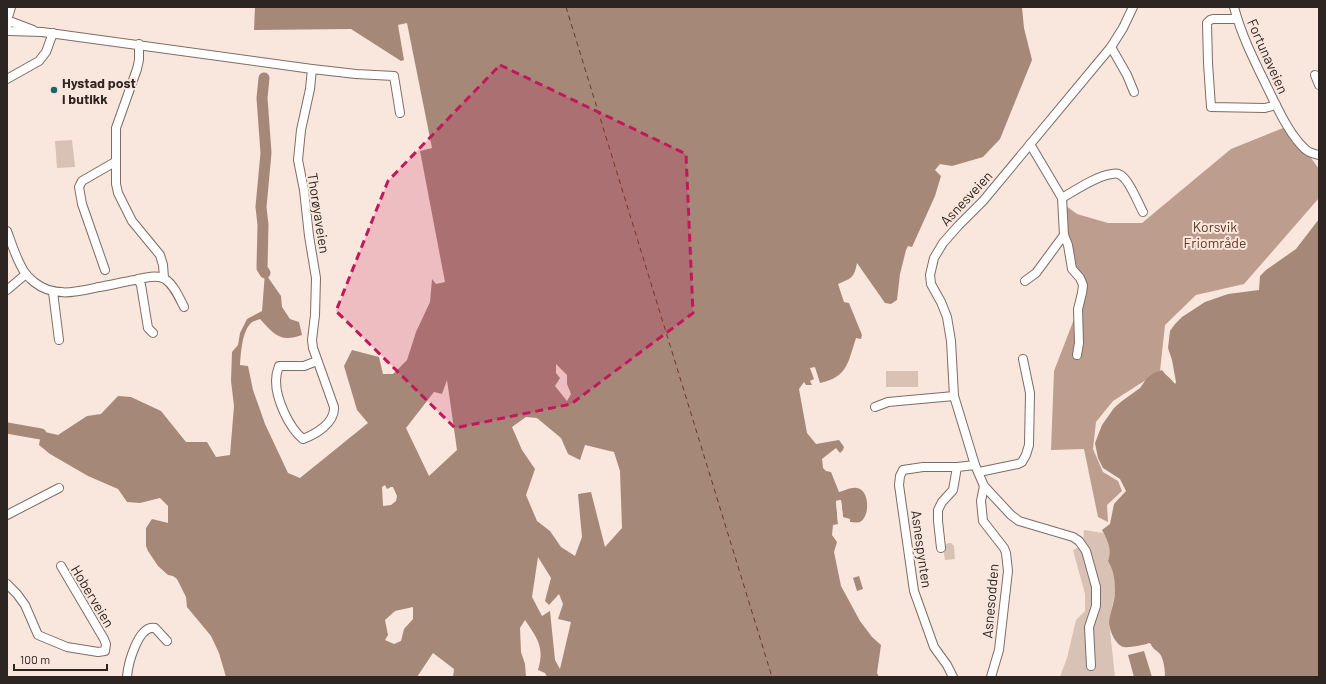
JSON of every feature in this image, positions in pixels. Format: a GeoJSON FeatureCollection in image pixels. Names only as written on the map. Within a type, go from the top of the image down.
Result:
{"type":"FeatureCollection","features":[{"type":"Feature","properties":{"kind":"main road"},"geometry":{"type":"LineString","coordinates":[[7,17],[10,7]]}},
{"type":"Feature","properties":{"kind":"street","name":"Asnesveien"},"geometry":{"type":"LineString","coordinates":[[1091,666],[1089,627],[1096,606],[1097,594],[1086,551],[1083,545],[1073,537],[1019,521],[1011,515],[984,486],[954,396],[949,328],[941,302],[932,284],[930,275],[931,267],[943,243],[983,201],[1111,47],[1123,28],[1133,7]]}},
{"type":"Feature","properties":{"kind":"street","name":"Fortunaveien"},"geometry":{"type":"LineString","coordinates":[[1234,7],[1237,19],[1250,51],[1276,105],[1289,128],[1299,143],[1306,150],[1319,155]]}},
{"type":"Feature","properties":{"kind":"street","name":"Fortunaveien"},"geometry":{"type":"LineString","coordinates":[[1237,19],[1213,19],[1207,23],[1211,107],[1266,108],[1276,105]]}},
{"type":"Feature","properties":{"kind":"street"},"geometry":{"type":"LineString","coordinates":[[7,24],[12,22],[36,31]]}},
{"type":"Feature","properties":{"kind":"street"},"geometry":{"type":"LineString","coordinates":[[7,29],[9,31],[36,31],[139,44],[312,69],[356,74],[394,76],[400,113]]}},
{"type":"Feature","properties":{"kind":"street"},"geometry":{"type":"LineString","coordinates":[[7,79],[39,61],[46,52],[53,33]]}},
{"type":"Feature","properties":{"kind":"street"},"geometry":{"type":"LineString","coordinates":[[139,44],[139,60],[116,128],[116,184],[118,193],[132,221],[160,255],[163,265],[164,278]]}},
{"type":"Feature","properties":{"kind":"street"},"geometry":{"type":"LineString","coordinates":[[1111,47],[1127,75],[1134,92]]}},
{"type":"Feature","properties":{"kind":"street","name":"Thorøyaveien"},"geometry":{"type":"LineString","coordinates":[[312,69],[310,89],[301,130],[298,160],[304,190],[309,236],[316,278],[315,315],[312,340],[313,348],[334,407],[334,413],[328,423],[310,436],[303,439],[298,435],[285,415],[276,387],[277,372],[279,366],[304,366],[317,361]]}},
{"type":"Feature","properties":{"kind":"street"},"geometry":{"type":"LineString","coordinates":[[1315,75],[1319,84]]}},
{"type":"Feature","properties":{"kind":"street"},"geometry":{"type":"LineString","coordinates":[[1030,144],[1062,198],[1064,235],[1068,245],[1072,269],[1080,278],[1083,285],[1078,309],[1079,343],[1077,355]]}},
{"type":"Feature","properties":{"kind":"street"},"geometry":{"type":"LineString","coordinates":[[105,270],[82,204],[79,187],[82,181],[115,162]]}},
{"type":"Feature","properties":{"kind":"street"},"geometry":{"type":"LineString","coordinates":[[1062,198],[1102,177],[1117,174],[1126,180],[1142,212]]}},
{"type":"Feature","properties":{"kind":"street"},"geometry":{"type":"LineString","coordinates":[[7,231],[26,274],[37,284],[53,292],[79,292],[138,279],[155,277],[164,278],[173,287],[184,307]]}},
{"type":"Feature","properties":{"kind":"street"},"geometry":{"type":"LineString","coordinates":[[1025,281],[1036,272],[1064,235]]}},
{"type":"Feature","properties":{"kind":"street"},"geometry":{"type":"LineString","coordinates":[[7,290],[26,274]]}},
{"type":"Feature","properties":{"kind":"street"},"geometry":{"type":"LineString","coordinates":[[138,279],[142,294],[145,320],[148,328],[153,333]]}},
{"type":"Feature","properties":{"kind":"street"},"geometry":{"type":"LineString","coordinates":[[53,292],[59,340]]}},
{"type":"Feature","properties":{"kind":"street","name":"Asnespynten"},"geometry":{"type":"LineString","coordinates":[[953,677],[947,665],[934,647],[914,591],[899,485],[900,476],[903,470],[923,467],[977,468],[1018,464],[1022,462],[1029,445],[1030,393],[1024,359]]}},
{"type":"Feature","properties":{"kind":"street"},"geometry":{"type":"LineString","coordinates":[[875,407],[888,402],[954,396]]}},
{"type":"Feature","properties":{"kind":"street","name":"Asnespynten"},"geometry":{"type":"LineString","coordinates":[[941,548],[938,510],[942,502],[953,490],[957,467]]}},
{"type":"Feature","properties":{"kind":"street","name":"Asnesodden"},"geometry":{"type":"LineString","coordinates":[[984,486],[981,501],[983,521],[1004,548],[1007,558],[1008,571],[999,650],[991,677]]}},
{"type":"Feature","properties":{"kind":"street"},"geometry":{"type":"LineString","coordinates":[[7,515],[59,488]]}},
{"type":"Feature","properties":{"kind":"street","name":"Hoberveien"},"geometry":{"type":"LineString","coordinates":[[7,584],[25,605],[38,635],[67,648],[98,652],[105,651],[106,644],[104,639],[61,566]]}},
{"type":"Feature","properties":{"kind":"street"},"geometry":{"type":"LineString","coordinates":[[127,677],[131,658],[145,630],[154,628],[167,641]]}},
{"type":"Feature","properties":{"kind":"highlighted area"},"geometry":{"type":"Polygon","coordinates":[[[500,65],[686,154],[693,313],[571,404],[455,428],[336,311],[388,181],[500,65]]]}},
{"type":"Feature","properties":{"kind":"shaded area"},"geometry":{"type":"Polygon","coordinates":[[[255,7],[1022,7],[1024,28],[1032,60],[1000,139],[983,157],[952,166],[940,164],[935,170],[941,176],[935,196],[912,247],[908,246],[906,250],[900,274],[897,300],[891,304],[885,303],[857,263],[852,277],[838,284],[844,302],[849,303],[862,335],[861,339],[856,338],[846,367],[836,377],[820,383],[815,367],[810,368],[814,379],[810,381],[812,385],[806,385],[804,382],[799,389],[807,433],[816,444],[839,440],[844,447],[840,453],[836,448],[822,459],[823,468],[826,471],[831,472],[839,492],[857,488],[864,493],[866,498],[866,515],[860,522],[850,522],[850,519],[843,517],[841,500],[836,501],[838,524],[833,525],[832,535],[837,542],[834,552],[841,586],[860,621],[872,637],[881,645],[877,673],[879,677],[547,677],[545,673],[538,670],[541,655],[539,643],[525,620],[520,628],[521,652],[525,664],[526,677],[453,677],[454,669],[433,653],[417,677],[226,677],[219,653],[211,636],[187,607],[186,597],[177,579],[168,575],[158,566],[146,546],[146,528],[152,519],[168,523],[168,506],[160,498],[140,503],[127,502],[118,489],[88,476],[50,454],[39,445],[41,434],[45,432],[58,435],[87,416],[101,414],[118,396],[131,397],[161,411],[186,442],[207,442],[216,457],[230,455],[234,406],[231,381],[232,352],[238,345],[240,333],[247,319],[262,311],[265,273],[281,296],[282,307],[290,319],[299,322],[302,335],[288,338],[278,336],[260,319],[253,322],[248,327],[244,337],[240,365],[248,366],[253,390],[265,424],[288,473],[300,478],[368,423],[357,410],[344,366],[352,350],[379,357],[383,374],[393,374],[407,360],[416,332],[430,302],[432,279],[436,284],[445,282],[420,151],[432,148],[407,23],[398,25],[404,60],[401,61],[351,29],[254,30],[255,7]],[[556,364],[556,373],[560,378],[555,386],[567,401],[571,394],[567,384],[567,375],[556,364]],[[447,380],[442,394],[434,392],[406,428],[429,476],[457,450],[447,380]],[[526,417],[512,427],[522,450],[535,469],[526,495],[537,521],[550,531],[561,547],[575,556],[582,537],[578,494],[591,492],[605,547],[622,528],[620,471],[614,452],[585,445],[580,460],[568,454],[561,438],[537,418],[526,417]],[[385,485],[382,487],[383,506],[391,505],[396,501],[397,496],[393,487],[387,489],[385,485]],[[538,557],[532,597],[542,616],[550,611],[555,660],[560,669],[571,622],[558,619],[563,604],[559,594],[549,605],[545,601],[551,578],[538,557]],[[413,607],[395,611],[385,620],[388,635],[385,640],[394,644],[401,641],[404,629],[413,619],[413,607]]]}},
{"type":"Feature","properties":{"kind":"shaded area"},"geometry":{"type":"Polygon","coordinates":[[[72,140],[75,167],[57,168],[55,141],[72,140]]]}},
{"type":"Feature","properties":{"kind":"shaded area"},"geometry":{"type":"Polygon","coordinates":[[[1319,219],[1319,677],[1165,677],[1164,665],[1161,656],[1151,644],[1149,643],[1129,647],[1121,646],[1116,641],[1110,629],[1109,622],[1114,599],[1115,583],[1113,572],[1108,561],[1110,552],[1109,545],[1102,530],[1110,524],[1114,504],[1126,491],[1120,479],[1103,468],[1098,458],[1095,443],[1102,425],[1114,408],[1140,388],[1147,378],[1162,370],[1175,384],[1176,382],[1172,360],[1168,348],[1170,331],[1182,317],[1205,302],[1228,294],[1259,290],[1260,276],[1266,270],[1296,249],[1319,219]]]}},
{"type":"Feature","properties":{"kind":"shaded area"},"geometry":{"type":"Polygon","coordinates":[[[886,371],[918,371],[918,387],[886,387],[886,371]]]}},
{"type":"Feature","properties":{"kind":"shaded area"},"geometry":{"type":"Polygon","coordinates":[[[1084,530],[1103,533],[1109,547],[1110,553],[1108,561],[1115,578],[1115,593],[1109,622],[1115,677],[1060,677],[1067,658],[1076,620],[1085,611],[1085,594],[1073,550],[1083,545],[1084,530]]]}},
{"type":"Feature","properties":{"kind":"shaded area"},"geometry":{"type":"Polygon","coordinates":[[[948,543],[951,543],[954,546],[955,559],[945,560],[943,547],[948,543]]]}},
{"type":"Feature","properties":{"kind":"shaded area"},"geometry":{"type":"Polygon","coordinates":[[[859,576],[863,589],[857,591],[853,578],[859,576]]]}},
{"type":"Feature","properties":{"kind":"shaded area"},"geometry":{"type":"Polygon","coordinates":[[[1144,651],[1152,677],[1134,677],[1128,655],[1144,651]]]}},
{"type":"Feature","properties":{"kind":"green space","name":"Korsvik Friområde"},"geometry":{"type":"Polygon","coordinates":[[[1288,126],[1319,169],[1319,198],[1244,284],[1196,295],[1165,325],[1160,371],[1113,401],[1096,422],[1093,449],[1103,472],[1118,481],[1122,491],[1107,505],[1108,522],[1098,517],[1084,449],[1051,450],[1054,371],[1078,309],[1082,293],[1074,272],[1062,203],[1077,214],[1108,223],[1142,223],[1231,149],[1288,126]]]}},
{"type":"Feature","properties":{"kind":"pier"},"geometry":{"type":"Polygon","coordinates":[[[841,500],[843,517],[842,518],[838,502],[840,521],[838,524],[836,501],[841,500]]]}},
{"type":"Feature","properties":{"kind":"waterway"},"geometry":{"type":"LineString","coordinates":[[264,78],[262,98],[266,153],[261,207],[263,225],[262,268],[265,273]]}},
{"type":"Feature","properties":{"kind":"waterway"},"geometry":{"type":"LineString","coordinates":[[7,428],[41,434]]}},
{"type":"Feature","properties":{"kind":"ferry route"},"geometry":{"type":"LineString","coordinates":[[566,7],[772,677]]}},
{"type":"Feature","properties":{"kind":"place","name":"Hystad post i butikk"},"geometry":{"type":"Point","coordinates":[54,90]}}]}
